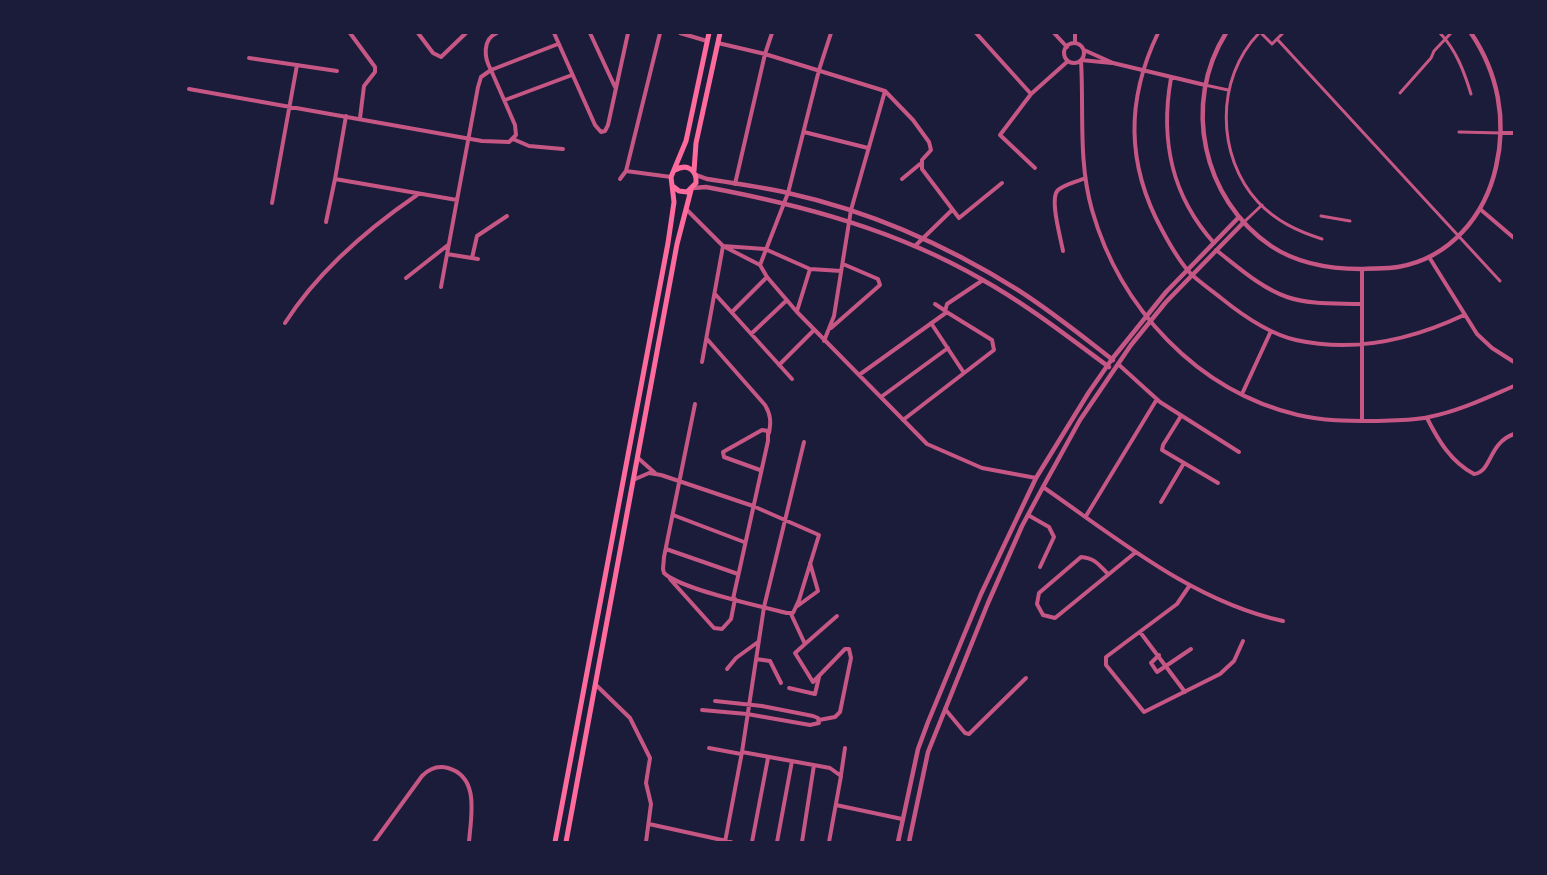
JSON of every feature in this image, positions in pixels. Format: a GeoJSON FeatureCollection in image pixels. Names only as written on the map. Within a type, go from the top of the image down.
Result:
{"type":"FeatureCollection","features":[{"type":"Feature","properties":{"kind":"main road"},"geometry":{"type":"LineString","coordinates":[[555,842],[663,272],[674,202],[671,177],[686,141],[709,33]]}},
{"type":"Feature","properties":{"kind":"main road"},"geometry":{"type":"LineString","coordinates":[[566,842],[677,244],[692,189],[696,183],[696,143],[720,33]]}},
{"type":"Feature","properties":{"kind":"main road"},"geometry":{"type":"LineString","coordinates":[[675,170],[683,167],[695,173]]}},
{"type":"Feature","properties":{"kind":"main road"},"geometry":{"type":"LineString","coordinates":[[673,185],[683,192],[692,189]]}},
{"type":"Feature","properties":{"kind":"main road"},"geometry":{"type":"LineString","coordinates":[[587,672],[596,675]]}},
{"type":"Feature","properties":{"kind":"street"},"geometry":{"type":"LineString","coordinates":[[350,33],[375,67],[375,72],[364,86],[360,118]]}},
{"type":"Feature","properties":{"kind":"street"},"geometry":{"type":"LineString","coordinates":[[418,33],[433,53],[441,57],[466,33]]}},
{"type":"Feature","properties":{"kind":"street"},"geometry":{"type":"LineString","coordinates":[[189,89],[498,143],[509,142],[516,135],[515,126],[486,60],[488,41],[491,34],[497,33]]}},
{"type":"Feature","properties":{"kind":"street"},"geometry":{"type":"LineString","coordinates":[[554,33],[597,129],[601,132],[605,131],[608,125],[628,33]]}},
{"type":"Feature","properties":{"kind":"street"},"geometry":{"type":"LineString","coordinates":[[590,33],[615,87]]}},
{"type":"Feature","properties":{"kind":"street"},"geometry":{"type":"LineString","coordinates":[[620,179],[626,171],[660,33]]}},
{"type":"Feature","properties":{"kind":"street"},"geometry":{"type":"LineString","coordinates":[[680,33],[707,41]]}},
{"type":"Feature","properties":{"kind":"street"},"geometry":{"type":"LineString","coordinates":[[735,184],[765,54],[772,33]]}},
{"type":"Feature","properties":{"kind":"street"},"geometry":{"type":"LineString","coordinates":[[760,265],[788,193],[819,70],[831,33]]}},
{"type":"Feature","properties":{"kind":"street"},"geometry":{"type":"LineString","coordinates":[[976,33],[1031,94]]}},
{"type":"Feature","properties":{"kind":"street"},"geometry":{"type":"LineString","coordinates":[[1054,33],[1066,47],[1065,56],[1068,61],[1113,63]]}},
{"type":"Feature","properties":{"kind":"street"},"geometry":{"type":"LineString","coordinates":[[1075,33],[1075,44]]}},
{"type":"Feature","properties":{"kind":"street"},"geometry":{"type":"LineString","coordinates":[[1158,33],[1143,71],[1136,98],[1134,119],[1137,169],[1151,210],[1169,243],[1192,275],[1231,306],[1271,331],[1309,343],[1362,345],[1417,334],[1464,315]]}},
{"type":"Feature","properties":{"kind":"street"},"geometry":{"type":"LineString","coordinates":[[1226,33],[1213,60],[1205,86],[1202,117],[1206,153],[1220,187],[1239,217],[1272,247],[1303,262],[1334,268],[1398,267],[1429,256],[1459,236],[1480,209],[1496,171],[1501,133],[1500,108],[1495,84],[1483,53],[1471,33]]}},
{"type":"Feature","properties":{"kind":"street"},"geometry":{"type":"LineString","coordinates":[[1283,33],[1272,44],[1260,33],[1244,52],[1235,70],[1228,90],[1226,129],[1229,149],[1246,186],[1262,205],[1292,228],[1322,239]]}},
{"type":"Feature","properties":{"kind":"street"},"geometry":{"type":"LineString","coordinates":[[1440,33],[1465,73],[1471,94]]}},
{"type":"Feature","properties":{"kind":"street"},"geometry":{"type":"LineString","coordinates":[[1400,93],[1451,33]]}},
{"type":"Feature","properties":{"kind":"street"},"geometry":{"type":"LineString","coordinates":[[1277,39],[1500,280]]}},
{"type":"Feature","properties":{"kind":"street"},"geometry":{"type":"LineString","coordinates":[[717,43],[765,54],[885,91],[904,108],[931,146],[931,150],[921,163],[902,179]]}},
{"type":"Feature","properties":{"kind":"street"},"geometry":{"type":"LineString","coordinates":[[441,287],[481,77],[491,70],[558,44]]}},
{"type":"Feature","properties":{"kind":"street"},"geometry":{"type":"LineString","coordinates":[[1066,47],[1075,44]]}},
{"type":"Feature","properties":{"kind":"street"},"geometry":{"type":"LineString","coordinates":[[1075,44],[1113,63],[1228,90]]}},
{"type":"Feature","properties":{"kind":"street"},"geometry":{"type":"LineString","coordinates":[[1084,50],[1081,60],[1085,178],[1092,210],[1116,273],[1150,321],[1182,356],[1207,375],[1242,394],[1297,415],[1338,421],[1427,418],[1464,408],[1514,386]]}},
{"type":"Feature","properties":{"kind":"street"},"geometry":{"type":"LineString","coordinates":[[249,57],[337,71]]}},
{"type":"Feature","properties":{"kind":"street"},"geometry":{"type":"LineString","coordinates":[[1035,168],[1000,135],[1031,94],[1068,61]]}},
{"type":"Feature","properties":{"kind":"street"},"geometry":{"type":"LineString","coordinates":[[272,203],[297,65]]}},
{"type":"Feature","properties":{"kind":"street"},"geometry":{"type":"LineString","coordinates":[[505,100],[572,75]]}},
{"type":"Feature","properties":{"kind":"street"},"geometry":{"type":"LineString","coordinates":[[1172,78],[1166,114],[1172,167],[1190,208],[1214,243]]}},
{"type":"Feature","properties":{"kind":"street"},"geometry":{"type":"LineString","coordinates":[[824,341],[834,316],[851,210],[885,91]]}},
{"type":"Feature","properties":{"kind":"street"},"geometry":{"type":"LineString","coordinates":[[326,222],[346,116]]}},
{"type":"Feature","properties":{"kind":"street"},"geometry":{"type":"LineString","coordinates":[[804,132],[868,148]]}},
{"type":"Feature","properties":{"kind":"street"},"geometry":{"type":"LineString","coordinates":[[1459,132],[1514,133]]}},
{"type":"Feature","properties":{"kind":"street"},"geometry":{"type":"LineString","coordinates":[[513,139],[529,146],[563,149]]}},
{"type":"Feature","properties":{"kind":"street"},"geometry":{"type":"LineString","coordinates":[[921,163],[926,175],[959,218],[1002,183]]}},
{"type":"Feature","properties":{"kind":"street"},"geometry":{"type":"LineString","coordinates":[[626,171],[671,177]]}},
{"type":"Feature","properties":{"kind":"street"},"geometry":{"type":"LineString","coordinates":[[695,173],[735,184],[788,193],[851,210],[960,257],[1018,290],[1112,359],[1156,399],[1239,452]]}},
{"type":"Feature","properties":{"kind":"street"},"geometry":{"type":"LineString","coordinates":[[1063,251],[1054,194],[1059,189],[1085,178]]}},
{"type":"Feature","properties":{"kind":"street"},"geometry":{"type":"LineString","coordinates":[[335,179],[457,200]]}},
{"type":"Feature","properties":{"kind":"street"},"geometry":{"type":"LineString","coordinates":[[692,189],[706,187],[784,203],[849,221],[915,246],[983,280],[1042,317],[1114,370]]}},
{"type":"Feature","properties":{"kind":"street"},"geometry":{"type":"LineString","coordinates":[[285,323],[302,297],[358,240],[418,194]]}},
{"type":"Feature","properties":{"kind":"street"},"geometry":{"type":"LineString","coordinates":[[909,842],[928,752],[988,603],[1042,487],[1080,420],[1150,321],[1216,250],[1262,205]]}},
{"type":"Feature","properties":{"kind":"street"},"geometry":{"type":"LineString","coordinates":[[686,209],[723,246],[760,265],[767,277],[797,312],[921,440],[933,448],[982,468],[1036,478]]}},
{"type":"Feature","properties":{"kind":"street"},"geometry":{"type":"LineString","coordinates":[[1480,209],[1514,238]]}},
{"type":"Feature","properties":{"kind":"street"},"geometry":{"type":"LineString","coordinates":[[915,246],[952,210]]}},
{"type":"Feature","properties":{"kind":"street"},"geometry":{"type":"LineString","coordinates":[[472,258],[477,236],[507,216]]}},
{"type":"Feature","properties":{"kind":"street"},"geometry":{"type":"LineString","coordinates":[[1321,216],[1350,221]]}},
{"type":"Feature","properties":{"kind":"street"},"geometry":{"type":"LineString","coordinates":[[898,842],[918,749],[932,712],[999,552],[1036,478],[1107,365],[1146,315],[1239,217]]}},
{"type":"Feature","properties":{"kind":"street"},"geometry":{"type":"LineString","coordinates":[[406,278],[449,244]]}},
{"type":"Feature","properties":{"kind":"street"},"geometry":{"type":"LineString","coordinates":[[723,246],[765,249],[810,269],[841,271]]}},
{"type":"Feature","properties":{"kind":"street"},"geometry":{"type":"LineString","coordinates":[[702,362],[723,246]]}},
{"type":"Feature","properties":{"kind":"street"},"geometry":{"type":"LineString","coordinates":[[1216,250],[1270,290],[1288,298],[1306,302],[1361,304]]}},
{"type":"Feature","properties":{"kind":"street"},"geometry":{"type":"LineString","coordinates":[[447,254],[478,260]]}},
{"type":"Feature","properties":{"kind":"street"},"geometry":{"type":"LineString","coordinates":[[1429,256],[1464,315],[1484,341],[1514,362]]}},
{"type":"Feature","properties":{"kind":"street"},"geometry":{"type":"LineString","coordinates":[[830,328],[880,285],[878,279],[843,264]]}},
{"type":"Feature","properties":{"kind":"street"},"geometry":{"type":"LineString","coordinates":[[1362,268],[1362,421]]}},
{"type":"Feature","properties":{"kind":"street"},"geometry":{"type":"LineString","coordinates":[[797,312],[810,269]]}},
{"type":"Feature","properties":{"kind":"street"},"geometry":{"type":"LineString","coordinates":[[732,312],[767,277]]}},
{"type":"Feature","properties":{"kind":"street"},"geometry":{"type":"LineString","coordinates":[[859,375],[946,311],[947,304],[983,280]]}},
{"type":"Feature","properties":{"kind":"street"},"geometry":{"type":"LineString","coordinates":[[714,293],[792,379]]}},
{"type":"Feature","properties":{"kind":"street"},"geometry":{"type":"LineString","coordinates":[[751,334],[787,300]]}},
{"type":"Feature","properties":{"kind":"street"},"geometry":{"type":"LineString","coordinates":[[903,420],[994,350],[994,343],[936,304]]}},
{"type":"Feature","properties":{"kind":"street"},"geometry":{"type":"LineString","coordinates":[[931,323],[964,373]]}},
{"type":"Feature","properties":{"kind":"street"},"geometry":{"type":"LineString","coordinates":[[780,365],[814,330]]}},
{"type":"Feature","properties":{"kind":"street"},"geometry":{"type":"LineString","coordinates":[[1242,394],[1271,331]]}},
{"type":"Feature","properties":{"kind":"street"},"geometry":{"type":"LineString","coordinates":[[695,404],[663,569],[718,630],[722,629],[731,619],[744,542],[771,420],[770,412],[765,405],[706,338]]}},
{"type":"Feature","properties":{"kind":"street"},"geometry":{"type":"LineString","coordinates":[[881,397],[948,348]]}},
{"type":"Feature","properties":{"kind":"street"},"geometry":{"type":"LineString","coordinates":[[1086,516],[1156,399]]}},
{"type":"Feature","properties":{"kind":"street"},"geometry":{"type":"LineString","coordinates":[[1180,416],[1162,447],[1165,452],[1218,483]]}},
{"type":"Feature","properties":{"kind":"street"},"geometry":{"type":"LineString","coordinates":[[1427,418],[1440,442],[1458,462],[1474,474],[1479,473],[1485,467],[1495,446],[1514,434]]}},
{"type":"Feature","properties":{"kind":"street"},"geometry":{"type":"LineString","coordinates":[[760,470],[724,457],[723,454],[762,430],[767,430],[768,436]]}},
{"type":"Feature","properties":{"kind":"street"},"geometry":{"type":"LineString","coordinates":[[725,841],[742,753],[764,607],[804,442]]}},
{"type":"Feature","properties":{"kind":"street"},"geometry":{"type":"LineString","coordinates":[[637,457],[655,473],[753,506],[819,535],[796,607],[791,614]]}},
{"type":"Feature","properties":{"kind":"street"},"geometry":{"type":"LineString","coordinates":[[1161,502],[1184,463]]}},
{"type":"Feature","properties":{"kind":"street"},"geometry":{"type":"LineString","coordinates":[[1044,464],[1053,469]]}},
{"type":"Feature","properties":{"kind":"street"},"geometry":{"type":"LineString","coordinates":[[632,481],[639,476],[655,473]]}},
{"type":"Feature","properties":{"kind":"street"},"geometry":{"type":"LineString","coordinates":[[1042,487],[1136,552],[1190,585],[1254,613],[1283,621]]}},
{"type":"Feature","properties":{"kind":"street"},"geometry":{"type":"LineString","coordinates":[[673,515],[744,542]]}},
{"type":"Feature","properties":{"kind":"street"},"geometry":{"type":"LineString","coordinates":[[1028,515],[1049,527],[1054,537],[1040,567]]}},
{"type":"Feature","properties":{"kind":"street"},"geometry":{"type":"LineString","coordinates":[[666,549],[738,574]]}},
{"type":"Feature","properties":{"kind":"street"},"geometry":{"type":"LineString","coordinates":[[1108,574],[1098,562],[1089,558],[1081,558],[1039,593],[1037,604],[1043,615],[1055,618],[1136,552]]}},
{"type":"Feature","properties":{"kind":"street"},"geometry":{"type":"LineString","coordinates":[[796,607],[818,591],[810,563]]}},
{"type":"Feature","properties":{"kind":"street"},"geometry":{"type":"LineString","coordinates":[[668,577],[734,599],[791,614]]}},
{"type":"Feature","properties":{"kind":"street"},"geometry":{"type":"LineString","coordinates":[[1190,585],[1177,604],[1106,657],[1106,664],[1144,712],[1220,674],[1234,661],[1243,641]]}},
{"type":"Feature","properties":{"kind":"street"},"geometry":{"type":"LineString","coordinates":[[791,614],[805,644]]}},
{"type":"Feature","properties":{"kind":"street"},"geometry":{"type":"LineString","coordinates":[[715,701],[813,716],[819,720],[835,717],[840,712],[851,658],[849,649],[844,651],[813,682],[795,653],[837,616]]}},
{"type":"Feature","properties":{"kind":"street"},"geometry":{"type":"LineString","coordinates":[[1140,632],[1185,692]]}},
{"type":"Feature","properties":{"kind":"street"},"geometry":{"type":"LineString","coordinates":[[727,669],[740,654],[759,641]]}},
{"type":"Feature","properties":{"kind":"street"},"geometry":{"type":"LineString","coordinates":[[1159,655],[1151,663],[1157,672],[1191,649]]}},
{"type":"Feature","properties":{"kind":"street"},"geometry":{"type":"LineString","coordinates":[[756,659],[770,662],[782,683]]}},
{"type":"Feature","properties":{"kind":"street"},"geometry":{"type":"LineString","coordinates":[[789,688],[814,694],[819,676]]}},
{"type":"Feature","properties":{"kind":"street"},"geometry":{"type":"LineString","coordinates":[[945,709],[969,734],[1026,678]]}},
{"type":"Feature","properties":{"kind":"street"},"geometry":{"type":"LineString","coordinates":[[595,684],[625,711],[647,751],[650,762],[646,783],[651,804],[646,842]]}},
{"type":"Feature","properties":{"kind":"street"},"geometry":{"type":"LineString","coordinates":[[702,710],[747,714],[810,725],[818,724],[819,720]]}},
{"type":"Feature","properties":{"kind":"street"},"geometry":{"type":"LineString","coordinates":[[709,748],[830,768],[841,776]]}},
{"type":"Feature","properties":{"kind":"street"},"geometry":{"type":"LineString","coordinates":[[829,842],[845,748]]}},
{"type":"Feature","properties":{"kind":"street"},"geometry":{"type":"LineString","coordinates":[[752,842],[768,758]]}},
{"type":"Feature","properties":{"kind":"street"},"geometry":{"type":"LineString","coordinates":[[777,842],[792,761]]}},
{"type":"Feature","properties":{"kind":"street"},"geometry":{"type":"LineString","coordinates":[[802,842],[814,765]]}},
{"type":"Feature","properties":{"kind":"street"},"geometry":{"type":"LineString","coordinates":[[374,842],[422,776],[429,770],[446,767],[463,777],[469,785],[472,795],[469,842]]}},
{"type":"Feature","properties":{"kind":"street"},"geometry":{"type":"LineString","coordinates":[[836,804],[902,819]]}},
{"type":"Feature","properties":{"kind":"street"},"geometry":{"type":"LineString","coordinates":[[649,824],[731,842]]}}]}
